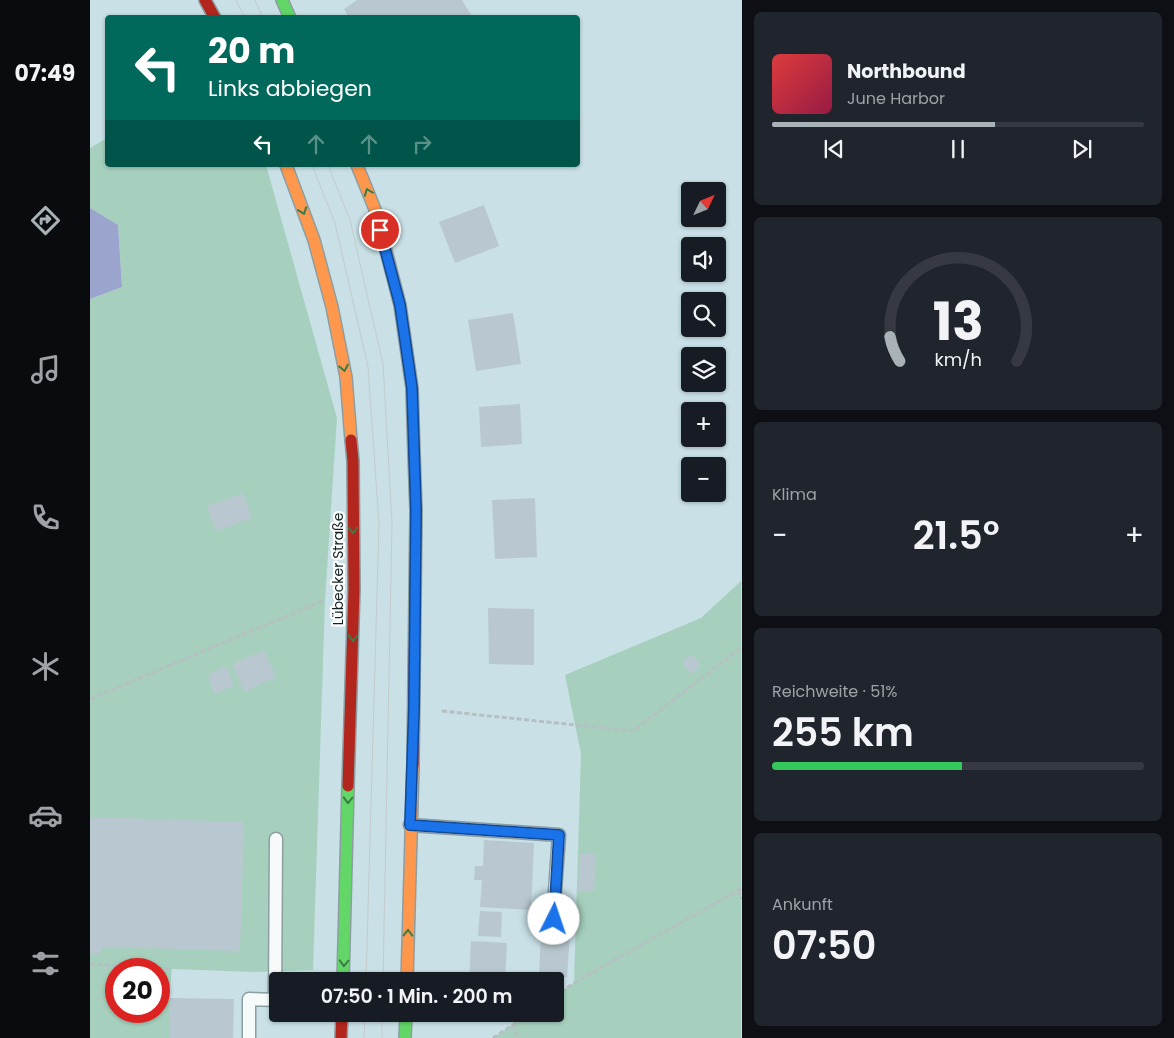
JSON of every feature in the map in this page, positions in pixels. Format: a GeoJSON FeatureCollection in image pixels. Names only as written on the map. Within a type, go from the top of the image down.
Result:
{"type":"FeatureCollection","features":[{"type":"Feature","properties":{"kind":"street"},"geometry":{"type":"LineString","coordinates":[[205,0],[213,15]]}},
{"type":"Feature","properties":{"kind":"street"},"geometry":{"type":"LineString","coordinates":[[282,0],[289,15]]}},
{"type":"Feature","properties":{"kind":"street","name":"Lübecker Straße"},"geometry":{"type":"LineString","coordinates":[[287,167],[316,249],[332,307],[346,377],[353,461],[354,589],[343,972]]}},
{"type":"Feature","properties":{"kind":"street"},"geometry":{"type":"LineString","coordinates":[[359,167],[376,212],[400,305],[412,388],[416,511],[414,708],[406,972]]}},
{"type":"Feature","properties":{"kind":"street"},"geometry":{"type":"LineString","coordinates":[[341,1038],[342,1022]]}},
{"type":"Feature","properties":{"kind":"street"},"geometry":{"type":"LineString","coordinates":[[405,1038],[406,1022]]}},
{"type":"Feature","properties":{"kind":"lane"},"geometry":{"type":"LineString","coordinates":[[410,825],[559,835],[554,919]]}},
{"type":"Feature","properties":{"kind":"lane"},"geometry":{"type":"LineString","coordinates":[[276,839],[276,972]]}},
{"type":"Feature","properties":{"kind":"lane"},"geometry":{"type":"LineString","coordinates":[[249,1038],[249,999],[269,1000]]}},
{"type":"Feature","properties":{"kind":"path"},"geometry":{"type":"LineString","coordinates":[[90,699],[354,589]]}},
{"type":"Feature","properties":{"kind":"path"},"geometry":{"type":"LineString","coordinates":[[414,708],[633,731],[742,647]]}},
{"type":"Feature","properties":{"kind":"path"},"geometry":{"type":"LineString","coordinates":[[564,990],[740,889],[742,898]]}},
{"type":"Feature","properties":{"kind":"path"},"geometry":{"type":"LineString","coordinates":[[90,964],[172,969]]}},
{"type":"Feature","properties":{"kind":"path"},"geometry":{"type":"LineString","coordinates":[[493,1038],[517,1022]]}},
{"type":"Feature","properties":{"kind":"path"},"geometry":{"type":"LineString","coordinates":[[513,1025],[518,1038]]}},
{"type":"Feature","properties":{"kind":"green space"},"geometry":{"type":"Polygon","coordinates":[[[105,139],[105,167],[267,167],[337,418],[325,600],[313,970],[253,972],[172,969],[170,988],[170,958],[105,958],[105,1023],[169,1023],[169,1038],[90,1038],[90,299],[122,287],[118,225],[90,208],[90,148],[105,139]]]}},
{"type":"Feature","properties":{"kind":"green space"},"geometry":{"type":"Polygon","coordinates":[[[741,581],[741,1038],[493,1038],[517,1022],[564,1022],[564,990],[574,983],[581,754],[565,675],[701,618],[741,581]]]}},
{"type":"Feature","properties":{"kind":"water"},"geometry":{"type":"Polygon","coordinates":[[[90,208],[118,225],[122,287],[90,299],[90,208]]]}},
{"type":"Feature","properties":{"kind":"building"},"geometry":{"type":"Polygon","coordinates":[[[357,0],[462,0],[471,15],[347,15],[344,9],[357,0]]]}},
{"type":"Feature","properties":{"kind":"building"},"geometry":{"type":"Polygon","coordinates":[[[484,205],[499,246],[455,263],[439,222],[484,205]]]}},
{"type":"Feature","properties":{"kind":"building"},"geometry":{"type":"Polygon","coordinates":[[[513,313],[521,364],[476,371],[468,320],[513,313]]]}},
{"type":"Feature","properties":{"kind":"building"},"geometry":{"type":"Polygon","coordinates":[[[520,404],[522,444],[481,447],[479,407],[520,404]]]}},
{"type":"Feature","properties":{"kind":"building"},"geometry":{"type":"Polygon","coordinates":[[[243,493],[252,518],[216,531],[207,506],[243,493]]]}},
{"type":"Feature","properties":{"kind":"building"},"geometry":{"type":"Polygon","coordinates":[[[535,498],[537,557],[495,559],[492,500],[535,498]]]}},
{"type":"Feature","properties":{"kind":"building"},"geometry":{"type":"Polygon","coordinates":[[[488,608],[534,609],[534,665],[489,664],[488,608]]]}},
{"type":"Feature","properties":{"kind":"building"},"geometry":{"type":"Polygon","coordinates":[[[264,650],[276,677],[244,692],[232,664],[264,650]]]}},
{"type":"Feature","properties":{"kind":"building"},"geometry":{"type":"Polygon","coordinates":[[[692,654],[701,666],[691,674],[682,662],[692,654]]]}},
{"type":"Feature","properties":{"kind":"building"},"geometry":{"type":"Polygon","coordinates":[[[226,666],[234,685],[215,694],[207,675],[226,666]]]}},
{"type":"Feature","properties":{"kind":"building"},"geometry":{"type":"Polygon","coordinates":[[[90,817],[244,822],[240,951],[102,947],[101,954],[90,953],[90,817]]]}},
{"type":"Feature","properties":{"kind":"building"},"geometry":{"type":"Polygon","coordinates":[[[484,840],[534,843],[531,910],[480,907],[482,880],[474,880],[475,866],[483,866],[484,840]]]}},
{"type":"Feature","properties":{"kind":"building"},"geometry":{"type":"Polygon","coordinates":[[[580,854],[596,854],[594,892],[578,891],[580,854]]]}},
{"type":"Feature","properties":{"kind":"building"},"geometry":{"type":"Polygon","coordinates":[[[480,911],[502,912],[501,937],[478,936],[480,911]]]}},
{"type":"Feature","properties":{"kind":"building"},"geometry":{"type":"Polygon","coordinates":[[[541,933],[570,934],[567,977],[564,977],[564,972],[539,972],[541,933]]]}},
{"type":"Feature","properties":{"kind":"building"},"geometry":{"type":"Polygon","coordinates":[[[471,941],[507,943],[505,972],[469,972],[471,941]]]}},
{"type":"Feature","properties":{"kind":"building"},"geometry":{"type":"Polygon","coordinates":[[[170,998],[234,999],[233,1038],[169,1038],[170,998]]]}},
{"type":"Feature","properties":{"kind":"tram line"},"geometry":{"type":"LineString","coordinates":[[236,0],[244,15]]}},
{"type":"Feature","properties":{"kind":"tram line"},"geometry":{"type":"LineString","coordinates":[[255,0],[262,15]]}},
{"type":"Feature","properties":{"kind":"tram line"},"geometry":{"type":"LineString","coordinates":[[313,167],[335,223],[368,367],[379,524],[366,972]]}},
{"type":"Feature","properties":{"kind":"tram line"},"geometry":{"type":"LineString","coordinates":[[329,167],[350,220],[383,364],[392,523],[383,972]]}},
{"type":"Feature","properties":{"kind":"tram line"},"geometry":{"type":"LineString","coordinates":[[364,1038],[365,1022]]}},
{"type":"Feature","properties":{"kind":"tram line"},"geometry":{"type":"LineString","coordinates":[[382,1022],[382,1038]]}},
{"type":"Feature","properties":{"kind":"traffic: fast"},"geometry":{"type":"LineString","coordinates":[[282,0],[289,15]]}},
{"type":"Feature","properties":{"kind":"traffic: fast"},"geometry":{"type":"LineString","coordinates":[[343,972],[348,786]]}},
{"type":"Feature","properties":{"kind":"traffic: fast"},"geometry":{"type":"LineString","coordinates":[[405,1038],[406,1022]]}},
{"type":"Feature","properties":{"kind":"traffic: slow"},"geometry":{"type":"LineString","coordinates":[[287,167],[314,240],[332,307],[346,377],[351,440]]}},
{"type":"Feature","properties":{"kind":"traffic: slow"},"geometry":{"type":"LineString","coordinates":[[358,167],[376,212],[400,305],[412,388],[414,454]]}},
{"type":"Feature","properties":{"kind":"traffic: slow"},"geometry":{"type":"LineString","coordinates":[[407,972],[413,766]]}},
{"type":"Feature","properties":{"kind":"traffic: jam"},"geometry":{"type":"LineString","coordinates":[[205,0],[213,15]]}},
{"type":"Feature","properties":{"kind":"traffic: jam"},"geometry":{"type":"LineString","coordinates":[[348,786],[354,589],[353,461],[351,440]]}},
{"type":"Feature","properties":{"kind":"traffic: jam"},"geometry":{"type":"LineString","coordinates":[[413,766],[416,511],[414,454]]}},
{"type":"Feature","properties":{"kind":"traffic: jam"},"geometry":{"type":"LineString","coordinates":[[341,1038],[342,1022]]}},
{"type":"Feature","properties":{"kind":"route"},"geometry":{"type":"LineString","coordinates":[[380,230],[400,305],[412,388],[416,511],[414,708],[410,825],[559,835],[554,919]]}}]}
